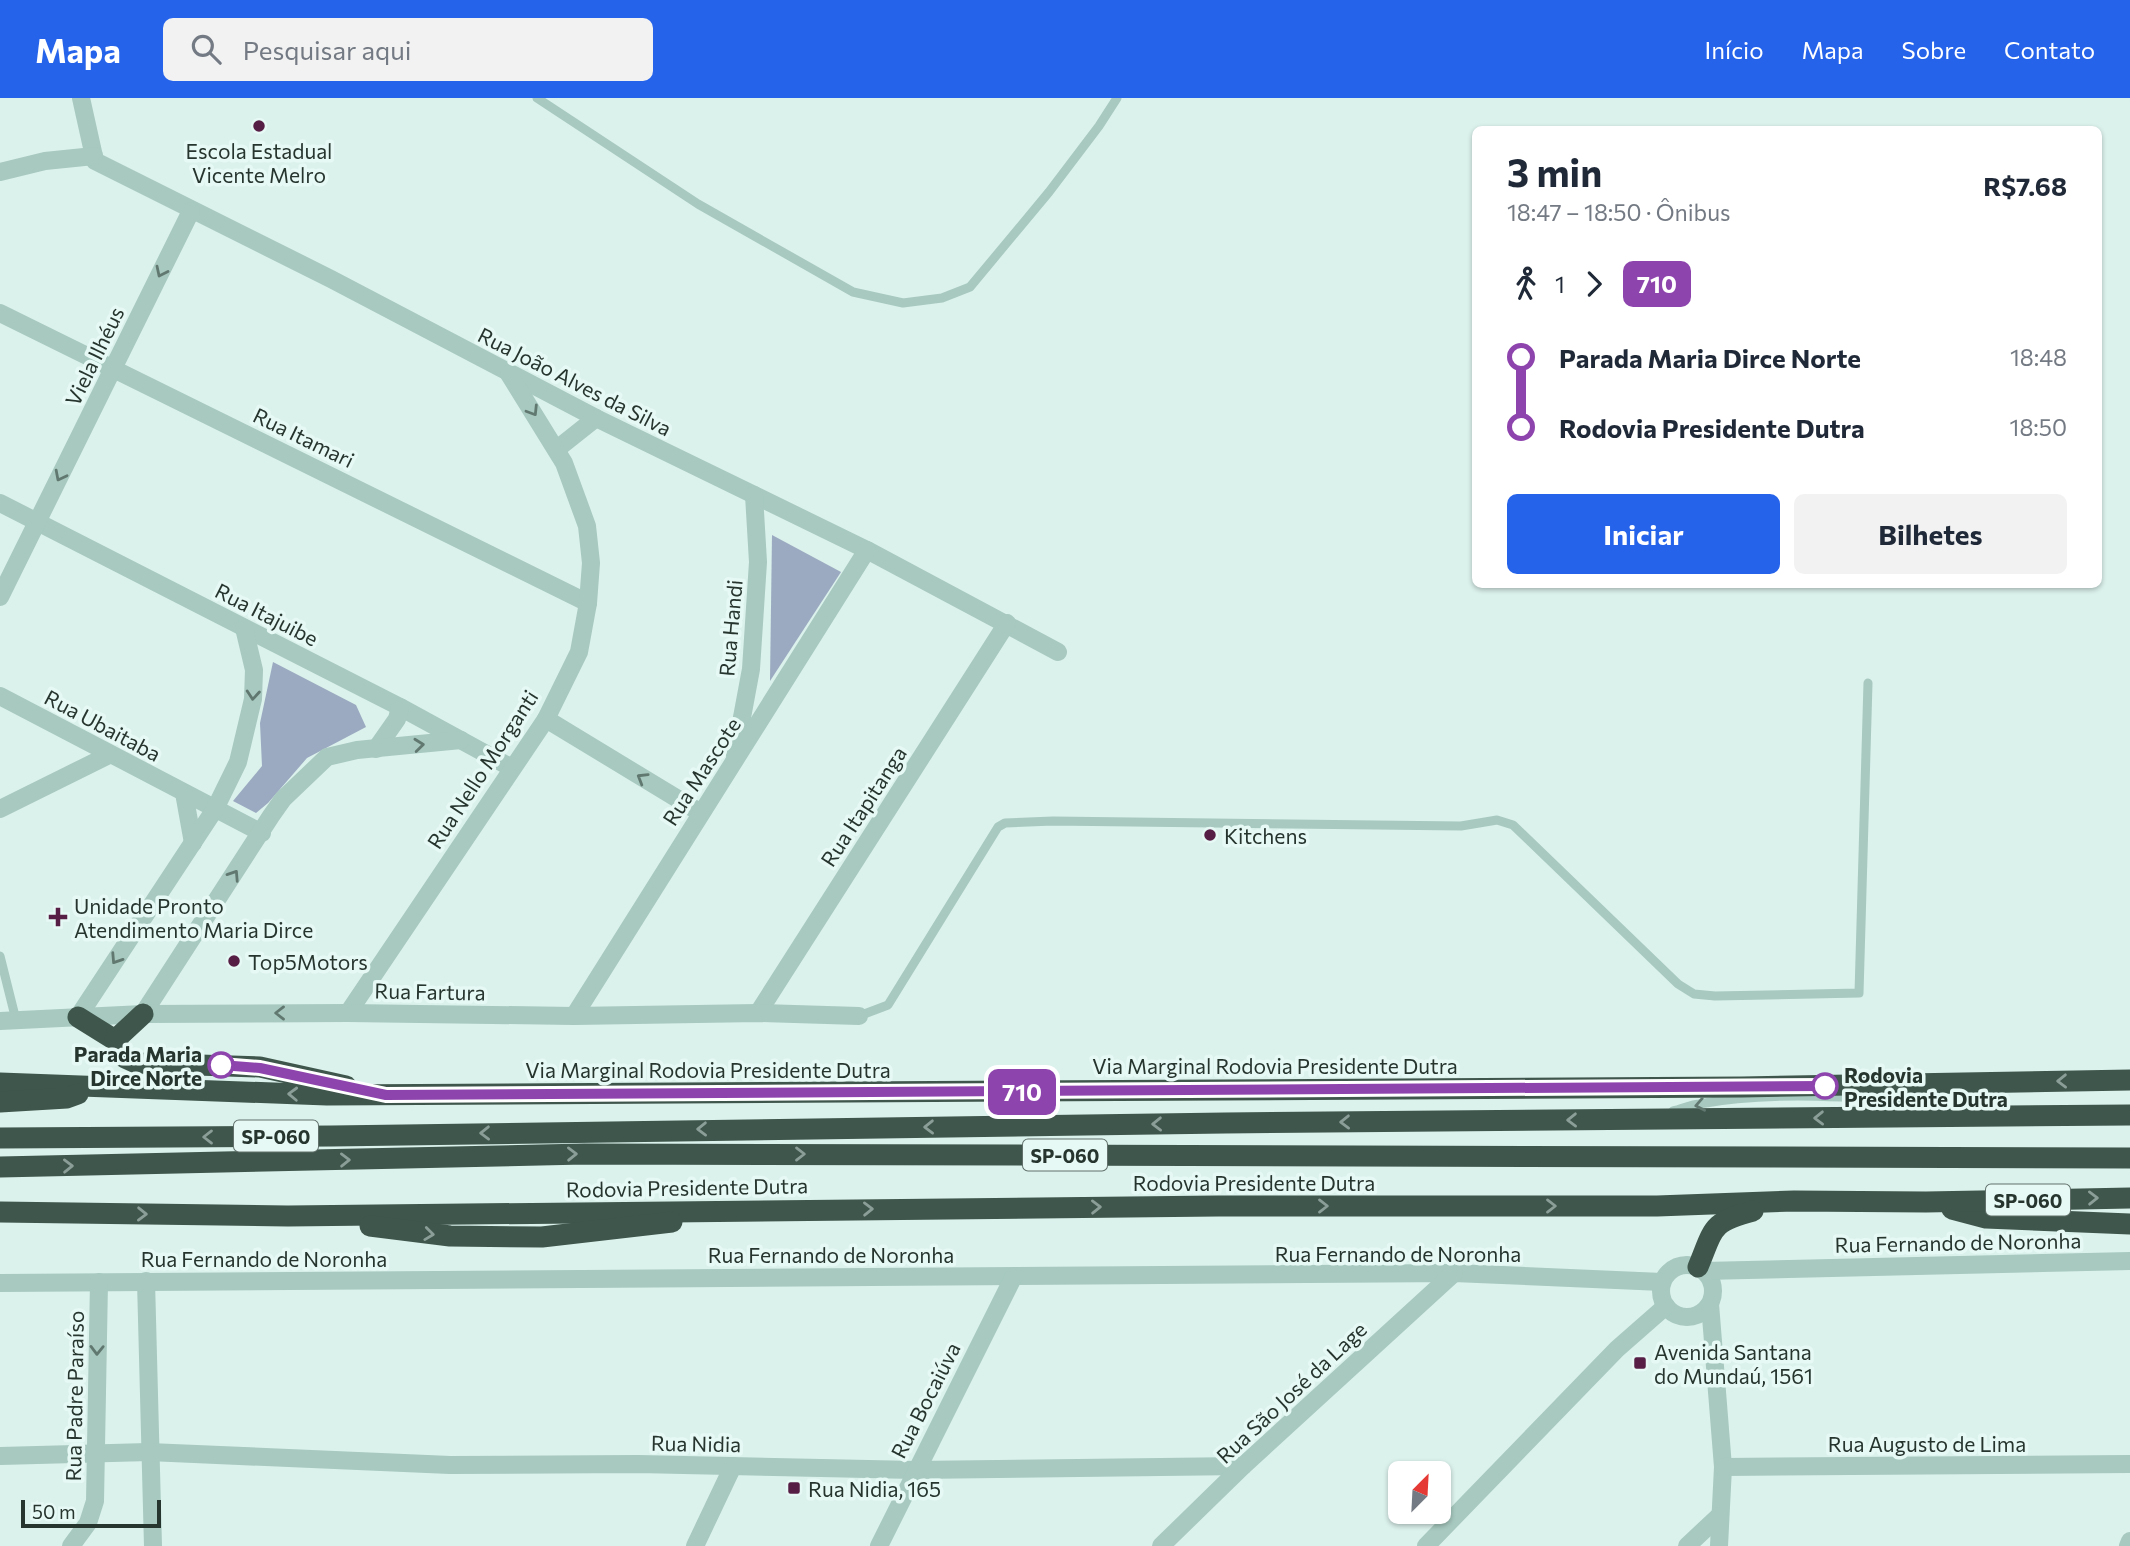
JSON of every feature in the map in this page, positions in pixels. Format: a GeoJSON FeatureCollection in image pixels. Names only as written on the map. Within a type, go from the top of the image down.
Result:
{"type":"FeatureCollection","features":[{"type":"Feature","properties":{"kind":"highway"},"geometry":{"type":"LineString","coordinates":[[115,1040],[143,1014]]}},
{"type":"Feature","properties":{"kind":"highway"},"geometry":{"type":"LineString","coordinates":[[78,1017],[115,1040],[125,1058],[136,1063],[260,1068],[386,1095]]}},
{"type":"Feature","properties":{"kind":"highway","name":"Via Marginal Rodovia Presidente Dutra"},"geometry":{"type":"LineString","coordinates":[[0,1083],[386,1095],[1742,1087],[2130,1080]]}},
{"type":"Feature","properties":{"kind":"highway"},"geometry":{"type":"LineString","coordinates":[[0,1102],[67,1098],[100,1086]]}},
{"type":"Feature","properties":{"kind":"highway","name":"SP-060"},"geometry":{"type":"LineString","coordinates":[[0,1138],[2130,1115]]}},
{"type":"Feature","properties":{"kind":"highway","name":"Rodovia Presidente Dutra"},"geometry":{"type":"LineString","coordinates":[[0,1167],[584,1154],[2130,1158]]}},
{"type":"Feature","properties":{"kind":"highway","name":"Rodovia Presidente Dutra"},"geometry":{"type":"LineString","coordinates":[[0,1212],[288,1216],[450,1236],[542,1237],[775,1210],[1657,1206],[1794,1201],[1926,1202],[2130,1198]]}},
{"type":"Feature","properties":{"kind":"highway"},"geometry":{"type":"LineString","coordinates":[[1701,1269],[1719,1223],[1728,1217],[1794,1201]]}},
{"type":"Feature","properties":{"kind":"highway"},"geometry":{"type":"LineString","coordinates":[[1926,1202],[1986,1218],[2130,1224]]}},
{"type":"Feature","properties":{"kind":"street"},"geometry":{"type":"LineString","coordinates":[[0,172],[45,161],[94,156],[81,98]]}},
{"type":"Feature","properties":{"kind":"street"},"geometry":{"type":"LineString","coordinates":[[45,161],[90,136]]}},
{"type":"Feature","properties":{"kind":"street","name":"Rua João Alves da Silva"},"geometry":{"type":"LineString","coordinates":[[94,156],[94,161],[191,211],[331,279],[596,418],[867,550],[1058,652]]}},
{"type":"Feature","properties":{"kind":"street","name":"Viela Ilhéus"},"geometry":{"type":"LineString","coordinates":[[0,597],[191,211]]}},
{"type":"Feature","properties":{"kind":"street","name":"Rua Itamari"},"geometry":{"type":"LineString","coordinates":[[0,313],[588,603]]}},
{"type":"Feature","properties":{"kind":"street","name":"Rua Nello Morganti"},"geometry":{"type":"LineString","coordinates":[[348,1013],[546,719],[579,652],[588,603],[591,563],[587,526],[577,493],[556,449],[509,374]]}},
{"type":"Feature","properties":{"kind":"street"},"geometry":{"type":"LineString","coordinates":[[556,449],[596,418]]}},
{"type":"Feature","properties":{"kind":"street","name":"Rua Handi"},"geometry":{"type":"LineString","coordinates":[[733,765],[751,669],[758,562],[754,495]]}},
{"type":"Feature","properties":{"kind":"street","name":"Rua Itajuibe"},"geometry":{"type":"LineString","coordinates":[[0,503],[400,707],[512,768]]}},
{"type":"Feature","properties":{"kind":"street","name":"Rua Mascote"},"geometry":{"type":"LineString","coordinates":[[574,1016],[867,550]]}},
{"type":"Feature","properties":{"kind":"street","name":"Rua Itapitanga"},"geometry":{"type":"LineString","coordinates":[[758,1013],[1007,623]]}},
{"type":"Feature","properties":{"kind":"street"},"geometry":{"type":"LineString","coordinates":[[78,1017],[215,809],[238,762],[253,699],[254,670],[244,628]]}},
{"type":"Feature","properties":{"kind":"street","name":"Rua Ubaitaba"},"geometry":{"type":"LineString","coordinates":[[0,696],[262,833]]}},
{"type":"Feature","properties":{"kind":"street"},"geometry":{"type":"LineString","coordinates":[[376,749],[397,719],[400,707]]}},
{"type":"Feature","properties":{"kind":"street"},"geometry":{"type":"LineString","coordinates":[[546,719],[701,813]]}},
{"type":"Feature","properties":{"kind":"street"},"geometry":{"type":"LineString","coordinates":[[143,1014],[284,799],[327,757],[358,750],[461,740]]}},
{"type":"Feature","properties":{"kind":"street"},"geometry":{"type":"LineString","coordinates":[[0,809],[109,755]]}},
{"type":"Feature","properties":{"kind":"street"},"geometry":{"type":"LineString","coordinates":[[184,793],[193,843]]}},
{"type":"Feature","properties":{"kind":"street","name":"Rua Fartura"},"geometry":{"type":"LineString","coordinates":[[8,1020],[143,1014],[348,1013],[574,1016],[758,1013],[859,1016]]}},
{"type":"Feature","properties":{"kind":"street","name":"Rua Fernando de Noronha"},"geometry":{"type":"LineString","coordinates":[[1701,1269],[2130,1261]]}},
{"type":"Feature","properties":{"kind":"street"},"geometry":{"type":"LineString","coordinates":[[1710,1304],[1699,1314],[1685,1317],[1671,1312],[1665,1306],[1661,1295],[1665,1276],[1676,1267],[1684,1265],[1701,1269],[1712,1283],[1710,1304],[1723,1467],[1719,1546]]}},
{"type":"Feature","properties":{"kind":"street","name":"Rua Fernando de Noronha"},"geometry":{"type":"LineString","coordinates":[[0,1283],[1454,1273],[1662,1282]]}},
{"type":"Feature","properties":{"kind":"street","name":"Rua São José da Lage"},"geometry":{"type":"LineString","coordinates":[[1161,1546],[1243,1466],[1454,1273]]}},
{"type":"Feature","properties":{"kind":"street","name":"Rua Bocaiúva"},"geometry":{"type":"LineString","coordinates":[[879,1546],[1014,1276]]}},
{"type":"Feature","properties":{"kind":"street"},"geometry":{"type":"LineString","coordinates":[[146,1281],[153,1546]]}},
{"type":"Feature","properties":{"kind":"street","name":"Rua Padre Paraíso"},"geometry":{"type":"LineString","coordinates":[[71,1546],[88,1523],[94,1501],[99,1282]]}},
{"type":"Feature","properties":{"kind":"street"},"geometry":{"type":"LineString","coordinates":[[1426,1546],[1617,1349],[1665,1306]]}},
{"type":"Feature","properties":{"kind":"street","name":"Rua Nidia"},"geometry":{"type":"LineString","coordinates":[[0,1456],[149,1452],[450,1465],[915,1470],[1243,1466]]}},
{"type":"Feature","properties":{"kind":"street","name":"Rua Augusto de Lima"},"geometry":{"type":"LineString","coordinates":[[1723,1467],[2130,1464]]}},
{"type":"Feature","properties":{"kind":"street"},"geometry":{"type":"LineString","coordinates":[[695,1546],[733,1466]]}},
{"type":"Feature","properties":{"kind":"street"},"geometry":{"type":"LineString","coordinates":[[1687,1546],[1719,1516]]}},
{"type":"Feature","properties":{"kind":"street"},"geometry":{"type":"LineString","coordinates":[[2128,1546],[2130,1541]]}},
{"type":"Feature","properties":{"kind":"lane"},"geometry":{"type":"LineString","coordinates":[[537,98],[698,204],[853,292],[903,303],[942,298],[970,287],[1049,192],[1117,98]]}},
{"type":"Feature","properties":{"kind":"lane"},"geometry":{"type":"LineString","coordinates":[[859,1016],[888,1005],[998,827],[1005,823],[1053,821],[1461,826],[1497,820],[1513,825],[1678,984],[1693,994],[1715,996],[1859,993],[1868,683]]}},
{"type":"Feature","properties":{"kind":"lane"},"geometry":{"type":"LineString","coordinates":[[0,956],[8,1020]]}},
{"type":"Feature","properties":{"kind":"shaded area"},"geometry":{"type":"Polygon","coordinates":[[[772,535],[841,572],[770,681],[770,680],[772,535]]]}},
{"type":"Feature","properties":{"kind":"shaded area"},"geometry":{"type":"Polygon","coordinates":[[[273,662],[356,705],[366,727],[307,758],[256,813],[233,801],[262,766],[260,723],[273,662]]]}},
{"type":"Feature","properties":{"kind":"bus line","name":"710"},"geometry":{"type":"LineString","coordinates":[[221,1065],[260,1068],[386,1095],[1825,1086]]}},
{"type":"Feature","properties":{"kind":"place","name":"Escola Estadual Vicente Melro"},"geometry":{"type":"Point","coordinates":[259,126]}},
{"type":"Feature","properties":{"kind":"place","name":"Kitchens"},"geometry":{"type":"Point","coordinates":[1210,835]}},
{"type":"Feature","properties":{"kind":"place","name":"Unidade Pronto Atendimento Maria Dirce"},"geometry":{"type":"Point","coordinates":[58,917]}},
{"type":"Feature","properties":{"kind":"place","name":"Top5Motors"},"geometry":{"type":"Point","coordinates":[234,961]}},
{"type":"Feature","properties":{"kind":"place","name":"Parada Maria Dirce Norte"},"geometry":{"type":"Point","coordinates":[221,1065]}},
{"type":"Feature","properties":{"kind":"place","name":"Rodovia Presidente Dutra"},"geometry":{"type":"Point","coordinates":[1825,1086]}},
{"type":"Feature","properties":{"kind":"place","name":"Avenida Santana do Mundaú, 1561"},"geometry":{"type":"Point","coordinates":[1640,1363]}},
{"type":"Feature","properties":{"kind":"place","name":"Rua Nidia, 165"},"geometry":{"type":"Point","coordinates":[794,1488]}}]}
